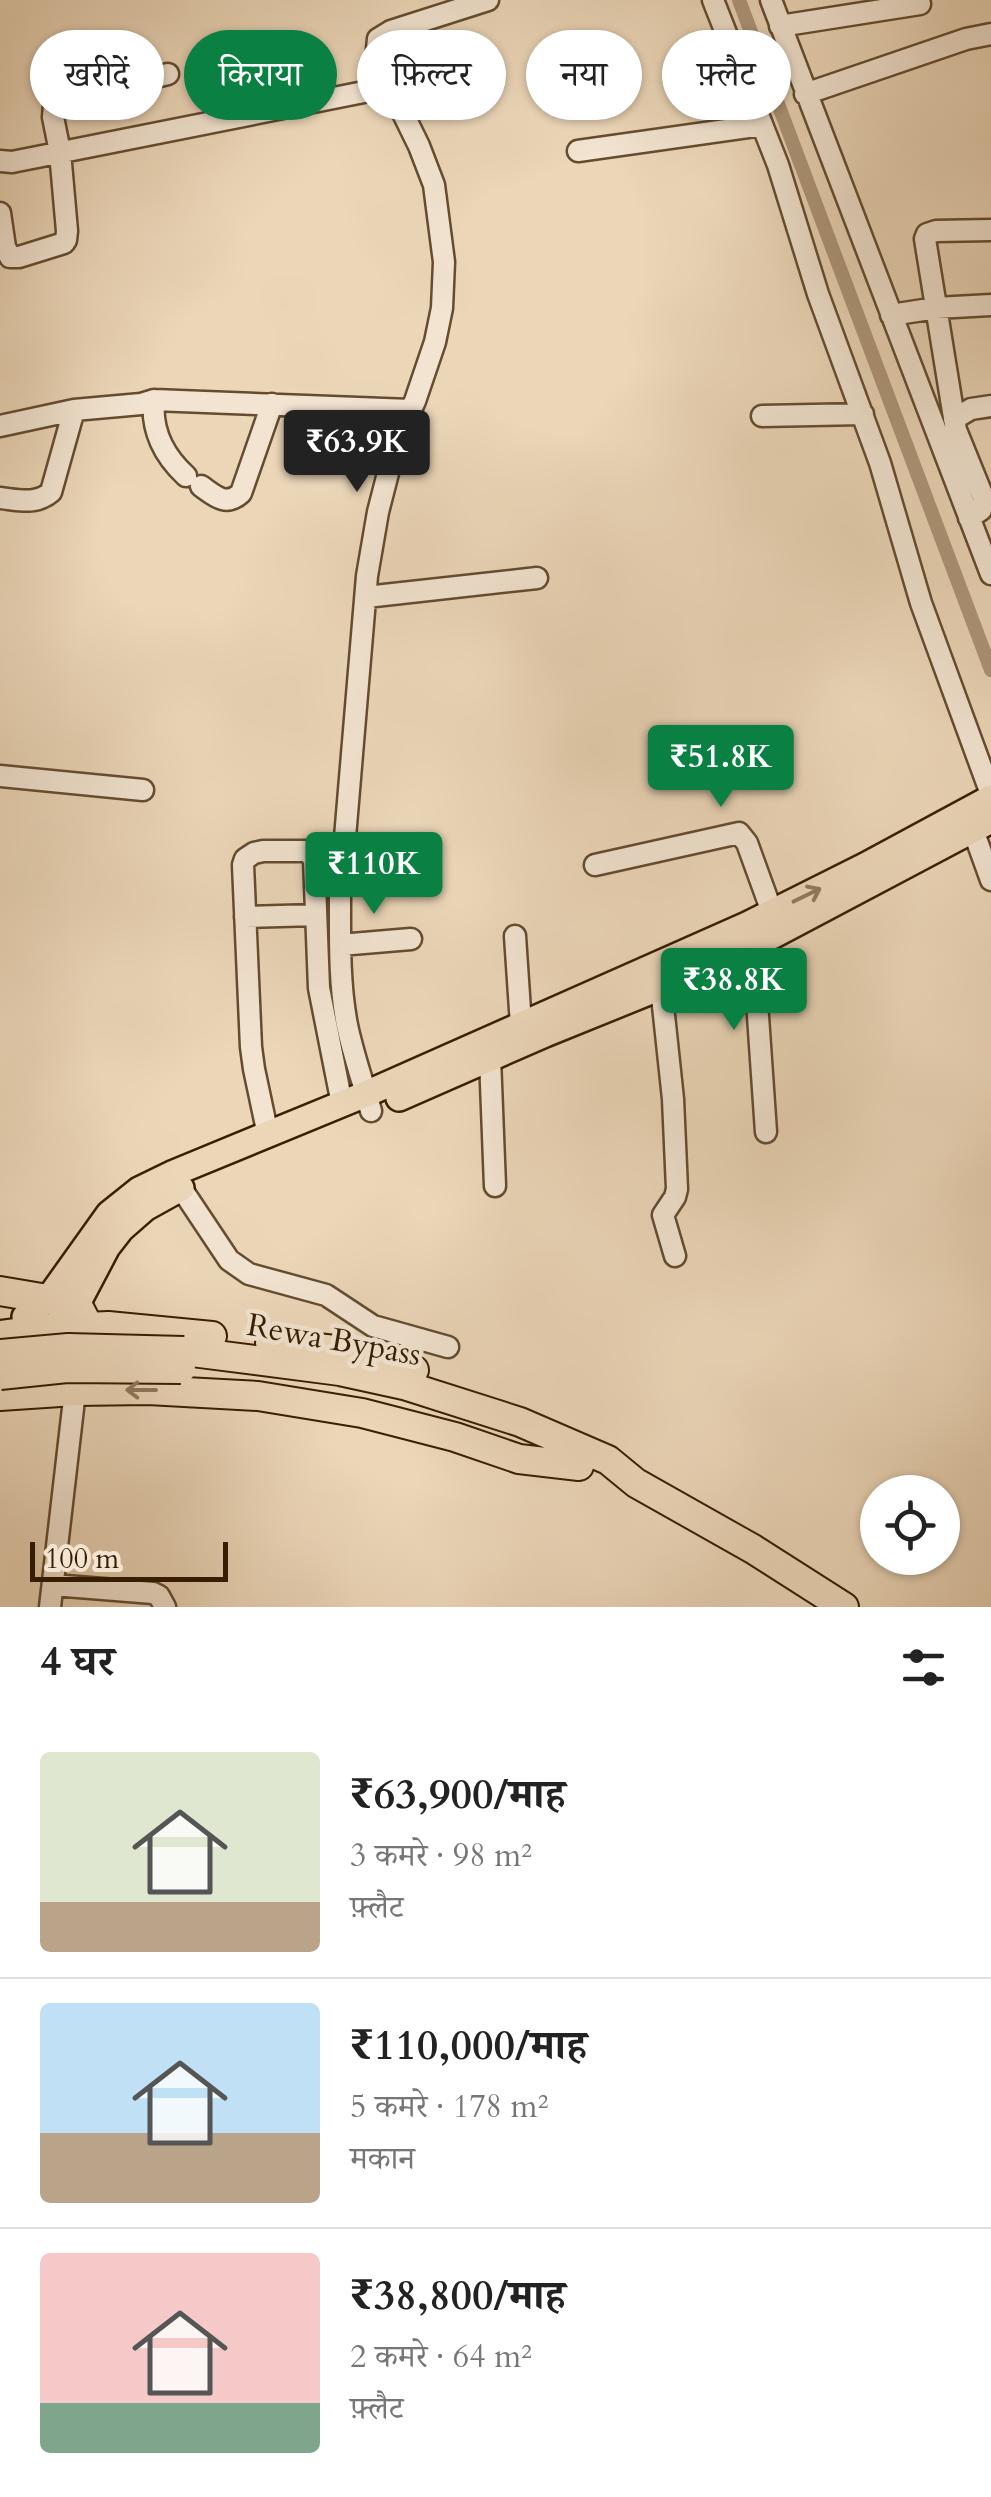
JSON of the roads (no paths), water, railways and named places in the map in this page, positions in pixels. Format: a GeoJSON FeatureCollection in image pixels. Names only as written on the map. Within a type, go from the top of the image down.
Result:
{"type":"FeatureCollection","features":[{"type":"Feature","properties":{"kind":"highway"},"geometry":{"type":"LineString","coordinates":[[0,1291],[33,1316],[74,1391]]}},
{"type":"Feature","properties":{"kind":"highway"},"geometry":{"type":"LineString","coordinates":[[0,1335],[33,1316],[83,1316],[108,1326],[354,1352],[540,1412],[592,1440],[608,1460]]}},
{"type":"Feature","properties":{"kind":"highway"},"geometry":{"type":"LineString","coordinates":[[74,1391],[83,1316]]}},
{"type":"Feature","properties":{"kind":"highway","name":"Rewa Bypass"},"geometry":{"type":"LineString","coordinates":[[0,1354],[68,1348],[184,1351],[340,1371],[404,1385],[519,1432],[608,1460],[636,1482],[844,1607]]}},
{"type":"Feature","properties":{"kind":"highway","name":"Rewa Bypass"},"geometry":{"type":"LineString","coordinates":[[0,1375],[67,1368],[181,1369],[328,1388],[519,1432],[600,1475],[636,1482]]}},
{"type":"Feature","properties":{"kind":"highway"},"geometry":{"type":"LineString","coordinates":[[0,1396],[74,1391],[185,1391],[258,1396],[456,1436],[520,1460],[579,1466]]}},
{"type":"Feature","properties":{"kind":"main road"},"geometry":{"type":"LineString","coordinates":[[83,1316],[107,1247],[121,1229],[177,1181],[268,1135],[490,1058],[661,987],[750,934],[772,912],[991,796]]}},
{"type":"Feature","properties":{"kind":"main road"},"geometry":{"type":"LineString","coordinates":[[33,1316],[109,1214],[139,1190],[177,1181],[360,1103],[521,1025],[889,876],[982,825]]}},
{"type":"Feature","properties":{"kind":"street"},"geometry":{"type":"LineString","coordinates":[[393,30],[443,6],[488,0]]}},
{"type":"Feature","properties":{"kind":"street"},"geometry":{"type":"LineString","coordinates":[[713,0],[788,193],[810,271],[863,414],[921,604],[991,796]]}},
{"type":"Feature","properties":{"kind":"street"},"geometry":{"type":"LineString","coordinates":[[770,0],[970,518],[987,551],[991,574]]}},
{"type":"Feature","properties":{"kind":"street"},"geometry":{"type":"LineString","coordinates":[[780,26],[920,4]]}},
{"type":"Feature","properties":{"kind":"street"},"geometry":{"type":"LineString","coordinates":[[805,94],[991,34]]}},
{"type":"Feature","properties":{"kind":"street"},"geometry":{"type":"LineString","coordinates":[[0,212],[10,256],[19,258],[64,243],[68,236],[60,152],[52,117],[58,102],[168,74]]}},
{"type":"Feature","properties":{"kind":"street"},"geometry":{"type":"LineString","coordinates":[[0,162],[357,93]]}},
{"type":"Feature","properties":{"kind":"street"},"geometry":{"type":"LineString","coordinates":[[360,1103],[347,1024],[340,898],[366,596],[386,476],[435,342],[442,308],[444,262],[439,214],[427,164],[405,120]]}},
{"type":"Feature","properties":{"kind":"street"},"geometry":{"type":"LineString","coordinates":[[578,151],[762,124]]}},
{"type":"Feature","properties":{"kind":"street"},"geometry":{"type":"LineString","coordinates":[[970,518],[981,510],[984,499],[954,420],[924,244],[926,236],[936,231],[991,230]]}},
{"type":"Feature","properties":{"kind":"street"},"geometry":{"type":"LineString","coordinates":[[891,315],[991,305]]}},
{"type":"Feature","properties":{"kind":"street"},"geometry":{"type":"LineString","coordinates":[[0,426],[74,410],[149,405],[407,417]]}},
{"type":"Feature","properties":{"kind":"street"},"geometry":{"type":"LineString","coordinates":[[149,405],[167,456],[194,481],[226,501],[241,493],[271,410]]}},
{"type":"Feature","properties":{"kind":"street"},"geometry":{"type":"LineString","coordinates":[[954,420],[971,409],[991,406]]}},
{"type":"Feature","properties":{"kind":"street"},"geometry":{"type":"LineString","coordinates":[[0,498],[39,500],[51,492],[74,410]]}},
{"type":"Feature","properties":{"kind":"street"},"geometry":{"type":"LineString","coordinates":[[762,416],[863,414]]}},
{"type":"Feature","properties":{"kind":"street"},"geometry":{"type":"LineString","coordinates":[[366,596],[537,578]]}},
{"type":"Feature","properties":{"kind":"street"},"geometry":{"type":"LineString","coordinates":[[0,776],[143,790]]}},
{"type":"Feature","properties":{"kind":"street"},"geometry":{"type":"LineString","coordinates":[[982,825],[991,880]]}},
{"type":"Feature","properties":{"kind":"street"},"geometry":{"type":"LineString","coordinates":[[595,866],[739,833],[747,843],[772,912]]}},
{"type":"Feature","properties":{"kind":"street"},"geometry":{"type":"LineString","coordinates":[[268,1135],[252,1058],[245,859],[254,853],[306,852],[314,859],[319,988],[360,1103]]}},
{"type":"Feature","properties":{"kind":"street"},"geometry":{"type":"LineString","coordinates":[[246,917],[316,916]]}},
{"type":"Feature","properties":{"kind":"street"},"geometry":{"type":"LineString","coordinates":[[750,934],[766,1132]]}},
{"type":"Feature","properties":{"kind":"street"},"geometry":{"type":"LineString","coordinates":[[515,936],[521,1025]]}},
{"type":"Feature","properties":{"kind":"street"},"geometry":{"type":"LineString","coordinates":[[340,945],[411,939]]}},
{"type":"Feature","properties":{"kind":"street"},"geometry":{"type":"LineString","coordinates":[[661,987],[673,1099],[676,1189],[663,1214],[674,1256]]}},
{"type":"Feature","properties":{"kind":"street"},"geometry":{"type":"LineString","coordinates":[[490,1058],[495,1186]]}},
{"type":"Feature","properties":{"kind":"street"},"geometry":{"type":"LineString","coordinates":[[177,1181],[238,1268],[326,1295],[372,1326],[448,1347]]}},
{"type":"Feature","properties":{"kind":"street"},"geometry":{"type":"LineString","coordinates":[[50,1607],[74,1391]]}},
{"type":"Feature","properties":{"kind":"street"},"geometry":{"type":"LineString","coordinates":[[53,1585],[153,1593],[160,1596],[165,1607]]}},
{"type":"Feature","properties":{"kind":"waterway"},"geometry":{"type":"LineString","coordinates":[[739,0],[991,670]]}}]}
